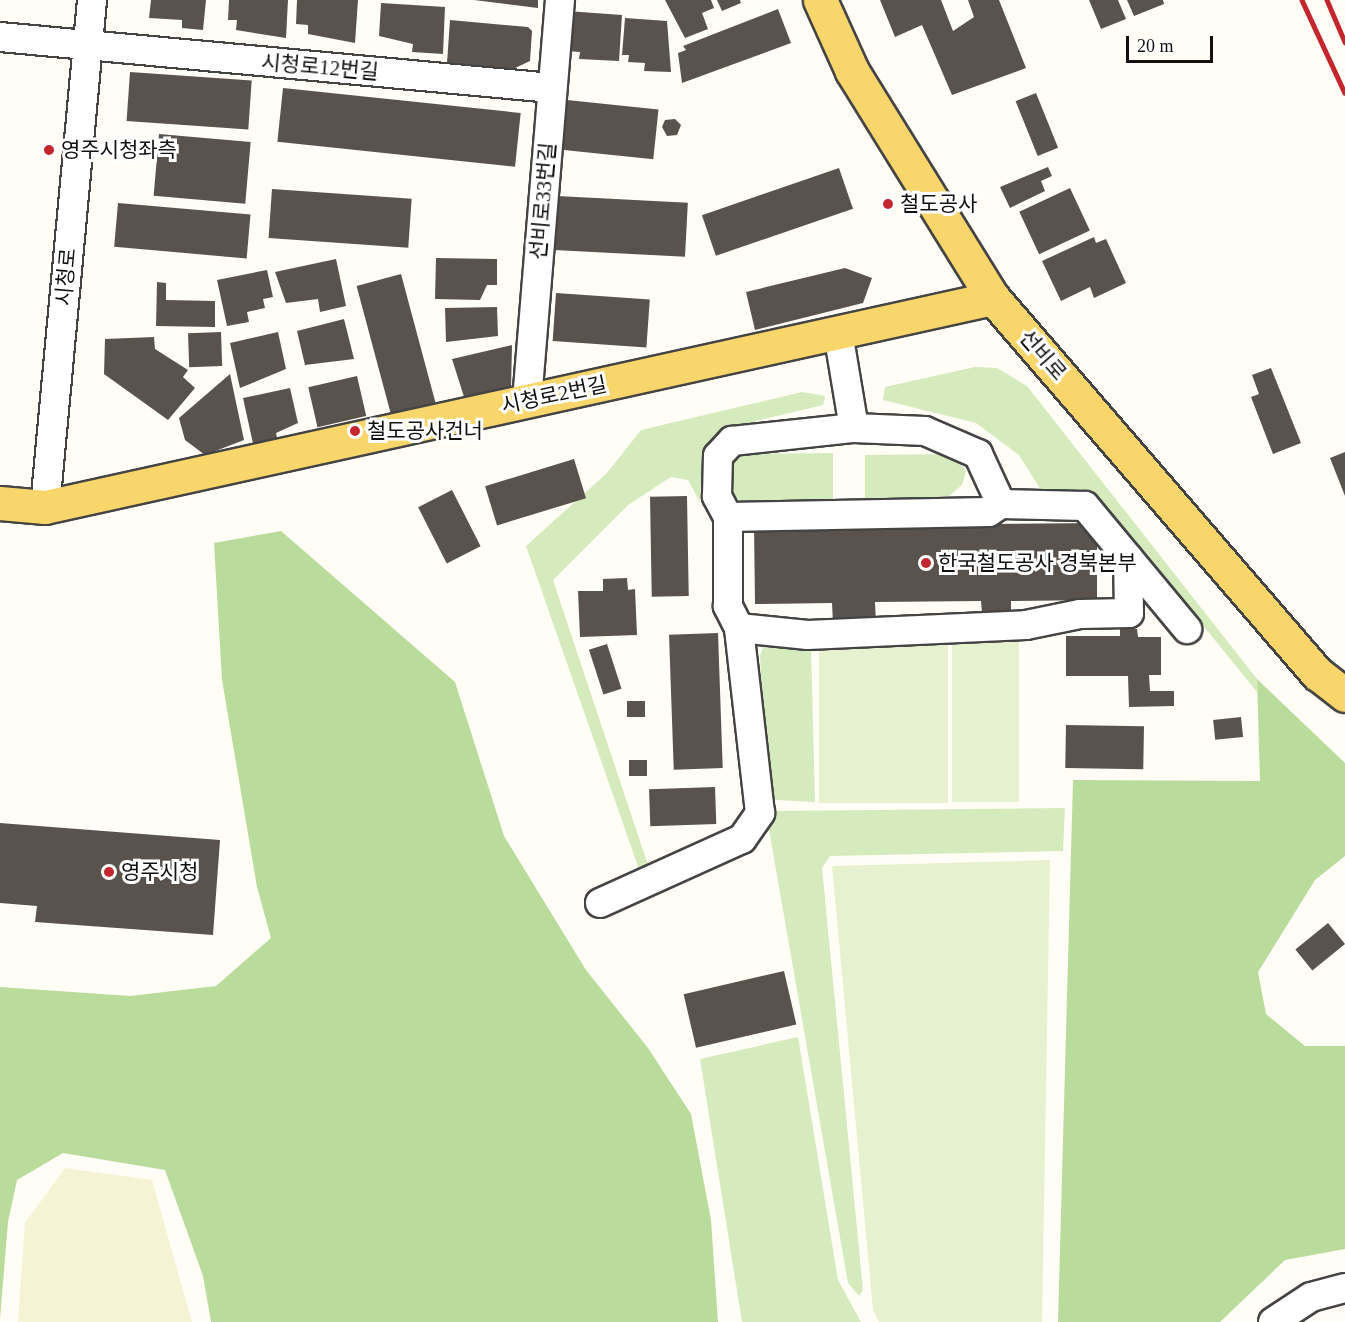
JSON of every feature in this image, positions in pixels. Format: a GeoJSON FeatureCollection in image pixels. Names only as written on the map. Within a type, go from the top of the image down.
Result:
{"type":"FeatureCollection","features":[{"type":"Feature","properties":{"kind":"main road","name":"선비로"},"geometry":{"type":"LineString","coordinates":[[820,0],[852,71],[993,298],[1318,674],[1345,695]]}},
{"type":"Feature","properties":{"kind":"main road","name":"시청로2번길"},"geometry":{"type":"LineString","coordinates":[[0,503],[45,507],[993,298]]}},
{"type":"Feature","properties":{"kind":"main road"},"geometry":{"type":"LineString","coordinates":[[0,477],[45,507]]}},
{"type":"Feature","properties":{"kind":"street","name":"시청로"},"geometry":{"type":"LineString","coordinates":[[45,507],[92,0]]}},
{"type":"Feature","properties":{"kind":"street","name":"선비로33번길"},"geometry":{"type":"LineString","coordinates":[[527,401],[560,0]]}},
{"type":"Feature","properties":{"kind":"street"},"geometry":{"type":"LineString","coordinates":[[0,37],[88,46]]}},
{"type":"Feature","properties":{"kind":"street","name":"시청로12번길"},"geometry":{"type":"LineString","coordinates":[[88,46],[552,88]]}},
{"type":"Feature","properties":{"kind":"street"},"geometry":{"type":"LineString","coordinates":[[838,332],[854,428]]}},
{"type":"Feature","properties":{"kind":"street"},"geometry":{"type":"LineString","coordinates":[[600,903],[742,839],[760,813],[739,628],[728,606],[728,517],[717,496],[718,456],[732,441],[854,428],[926,431],[978,454],[1001,504]]}},
{"type":"Feature","properties":{"kind":"street"},"geometry":{"type":"LineString","coordinates":[[728,517],[989,512],[1001,504],[1085,506],[1187,629]]}},
{"type":"Feature","properties":{"kind":"street"},"geometry":{"type":"LineString","coordinates":[[739,628],[808,635],[1026,625],[1080,614],[1129,613],[1128,558]]}},
{"type":"Feature","properties":{"kind":"street"},"geometry":{"type":"LineString","coordinates":[[1273,1322],[1311,1297],[1345,1288]]}},
{"type":"Feature","properties":{"kind":"shaded area"},"geometry":{"type":"Polygon","coordinates":[[[65,1168],[152,1180],[192,1322],[18,1322],[25,1223],[65,1168]]]}},
{"type":"Feature","properties":{"kind":"green space"},"geometry":{"type":"Polygon","coordinates":[[[975,367],[997,368],[1027,386],[1257,679],[1257,692],[1093,490],[1041,490],[1019,455],[976,423],[883,400],[885,387],[975,367]]]}},
{"type":"Feature","properties":{"kind":"green space"},"geometry":{"type":"Polygon","coordinates":[[[802,392],[825,396],[823,405],[731,427],[703,448],[700,502],[688,480],[671,477],[628,505],[553,580],[650,871],[641,875],[526,546],[607,473],[641,430],[802,392]]]}},
{"type":"Feature","properties":{"kind":"green space"},"geometry":{"type":"Polygon","coordinates":[[[833,453],[833,502],[743,503],[731,492],[730,466],[744,454],[833,453]]]}},
{"type":"Feature","properties":{"kind":"green space"},"geometry":{"type":"Polygon","coordinates":[[[951,454],[966,471],[962,485],[949,496],[865,502],[865,455],[951,454]]]}},
{"type":"Feature","properties":{"kind":"green space"},"geometry":{"type":"Polygon","coordinates":[[[281,531],[455,682],[504,836],[586,970],[648,1048],[691,1114],[711,1220],[718,1322],[211,1322],[203,1276],[165,1170],[63,1153],[17,1180],[8,1222],[0,1319],[0,987],[130,996],[216,986],[271,938],[257,887],[222,680],[214,543],[281,531]]]}},
{"type":"Feature","properties":{"kind":"green space"},"geometry":{"type":"Polygon","coordinates":[[[952,633],[1019,633],[1019,802],[952,802],[952,633]]]}},
{"type":"Feature","properties":{"kind":"green space"},"geometry":{"type":"Polygon","coordinates":[[[819,635],[948,635],[948,803],[819,803],[819,635]]]}},
{"type":"Feature","properties":{"kind":"green space"},"geometry":{"type":"Polygon","coordinates":[[[764,644],[811,644],[815,802],[776,800],[767,783],[760,656],[764,644]]]}},
{"type":"Feature","properties":{"kind":"green space"},"geometry":{"type":"Polygon","coordinates":[[[1257,679],[1345,763],[1345,856],[1315,880],[1258,972],[1266,1014],[1305,1046],[1345,1046],[1345,1249],[1285,1260],[1220,1322],[1058,1322],[1073,780],[1260,781],[1257,679]]]}},
{"type":"Feature","properties":{"kind":"green space"},"geometry":{"type":"Polygon","coordinates":[[[1065,808],[1063,851],[830,856],[822,868],[863,1290],[859,1296],[848,1283],[768,824],[777,811],[1065,808]]]}},
{"type":"Feature","properties":{"kind":"green space"},"geometry":{"type":"Polygon","coordinates":[[[1050,860],[1042,1322],[879,1322],[873,1310],[832,866],[1050,860]]]}},
{"type":"Feature","properties":{"kind":"green space"},"geometry":{"type":"Polygon","coordinates":[[[798,1037],[838,1280],[861,1322],[742,1322],[700,1059],[798,1037]]]}},
{"type":"Feature","properties":{"kind":"building"},"geometry":{"type":"Polygon","coordinates":[[[151,0],[206,0],[203,30],[182,28],[182,20],[149,18],[151,0]]]}},
{"type":"Feature","properties":{"kind":"building"},"geometry":{"type":"Polygon","coordinates":[[[229,0],[288,0],[286,38],[236,30],[237,20],[228,20],[229,0]]]}},
{"type":"Feature","properties":{"kind":"building"},"geometry":{"type":"Polygon","coordinates":[[[297,0],[358,0],[355,43],[308,34],[308,25],[296,24],[297,0]]]}},
{"type":"Feature","properties":{"kind":"building"},"geometry":{"type":"Polygon","coordinates":[[[474,0],[538,0],[538,8],[474,0]]]}},
{"type":"Feature","properties":{"kind":"building"},"geometry":{"type":"Polygon","coordinates":[[[665,0],[711,0],[714,8],[702,13],[708,29],[685,38],[665,0]]]}},
{"type":"Feature","properties":{"kind":"building"},"geometry":{"type":"Polygon","coordinates":[[[717,0],[740,0],[741,3],[722,11],[717,0]]]}},
{"type":"Feature","properties":{"kind":"building"},"geometry":{"type":"Polygon","coordinates":[[[880,0],[941,0],[953,31],[974,17],[968,0],[999,0],[1026,68],[952,95],[922,25],[895,37],[880,0]]]}},
{"type":"Feature","properties":{"kind":"building"},"geometry":{"type":"Polygon","coordinates":[[[1089,0],[1118,0],[1126,19],[1101,29],[1089,0]]]}},
{"type":"Feature","properties":{"kind":"building"},"geometry":{"type":"Polygon","coordinates":[[[1127,0],[1163,0],[1164,4],[1134,16],[1127,0]]]}},
{"type":"Feature","properties":{"kind":"building"},"geometry":{"type":"Polygon","coordinates":[[[381,3],[445,7],[443,54],[412,52],[413,44],[379,36],[381,3]]]}},
{"type":"Feature","properties":{"kind":"building"},"geometry":{"type":"Polygon","coordinates":[[[778,9],[791,43],[682,83],[678,53],[686,50],[683,46],[778,9]]]}},
{"type":"Feature","properties":{"kind":"building"},"geometry":{"type":"Polygon","coordinates":[[[567,11],[622,15],[619,61],[579,59],[580,52],[565,51],[567,11]]]}},
{"type":"Feature","properties":{"kind":"building"},"geometry":{"type":"Polygon","coordinates":[[[625,18],[667,21],[671,72],[644,71],[645,63],[628,62],[629,55],[622,55],[625,18]]]}},
{"type":"Feature","properties":{"kind":"building"},"geometry":{"type":"Polygon","coordinates":[[[450,20],[528,27],[532,31],[530,61],[513,69],[447,63],[450,20]]]}},
{"type":"Feature","properties":{"kind":"building"},"geometry":{"type":"Polygon","coordinates":[[[130,72],[252,81],[248,129],[127,121],[130,72]]]}},
{"type":"Feature","properties":{"kind":"building"},"geometry":{"type":"Polygon","coordinates":[[[283,88],[521,113],[515,167],[277,142],[283,88]]]}},
{"type":"Feature","properties":{"kind":"building"},"geometry":{"type":"Polygon","coordinates":[[[1036,93],[1058,148],[1038,156],[1016,101],[1036,93]]]}},
{"type":"Feature","properties":{"kind":"building"},"geometry":{"type":"Polygon","coordinates":[[[567,100],[658,110],[653,159],[562,150],[567,100]]]}},
{"type":"Feature","properties":{"kind":"building"},"geometry":{"type":"Polygon","coordinates":[[[675,119],[681,125],[677,135],[667,136],[662,127],[665,120],[675,119]]]}},
{"type":"Feature","properties":{"kind":"building"},"geometry":{"type":"Polygon","coordinates":[[[159,134],[251,142],[245,204],[154,196],[159,134]]]}},
{"type":"Feature","properties":{"kind":"building"},"geometry":{"type":"Polygon","coordinates":[[[1048,167],[1052,176],[1041,181],[1045,191],[1010,208],[1000,187],[1048,167]]]}},
{"type":"Feature","properties":{"kind":"building"},"geometry":{"type":"Polygon","coordinates":[[[839,168],[853,209],[716,256],[702,215],[839,168]]]}},
{"type":"Feature","properties":{"kind":"building"},"geometry":{"type":"Polygon","coordinates":[[[1070,188],[1090,231],[1039,254],[1019,212],[1070,188]]]}},
{"type":"Feature","properties":{"kind":"building"},"geometry":{"type":"Polygon","coordinates":[[[272,189],[412,199],[408,248],[269,238],[272,189]]]}},
{"type":"Feature","properties":{"kind":"building"},"geometry":{"type":"Polygon","coordinates":[[[557,196],[688,203],[685,257],[554,250],[557,196]]]}},
{"type":"Feature","properties":{"kind":"building"},"geometry":{"type":"Polygon","coordinates":[[[118,203],[250,215],[247,258],[114,247],[118,203]]]}},
{"type":"Feature","properties":{"kind":"building"},"geometry":{"type":"Polygon","coordinates":[[[1094,237],[1096,243],[1106,239],[1126,283],[1094,298],[1090,287],[1061,301],[1042,261],[1094,237]]]}},
{"type":"Feature","properties":{"kind":"building"},"geometry":{"type":"Polygon","coordinates":[[[436,258],[497,259],[497,285],[487,285],[480,300],[435,299],[436,258]]]}},
{"type":"Feature","properties":{"kind":"building"},"geometry":{"type":"Polygon","coordinates":[[[336,259],[346,306],[320,312],[318,299],[286,303],[275,272],[336,259]]]}},
{"type":"Feature","properties":{"kind":"building"},"geometry":{"type":"Polygon","coordinates":[[[845,268],[872,278],[863,303],[755,330],[746,292],[845,268]]]}},
{"type":"Feature","properties":{"kind":"building"},"geometry":{"type":"Polygon","coordinates":[[[267,270],[273,297],[263,299],[265,308],[247,312],[249,322],[227,326],[217,280],[267,270]]]}},
{"type":"Feature","properties":{"kind":"building"},"geometry":{"type":"Polygon","coordinates":[[[401,274],[437,408],[393,420],[357,286],[401,274]]]}},
{"type":"Feature","properties":{"kind":"building"},"geometry":{"type":"Polygon","coordinates":[[[157,282],[166,283],[166,300],[215,301],[215,327],[156,326],[157,282]]]}},
{"type":"Feature","properties":{"kind":"building"},"geometry":{"type":"Polygon","coordinates":[[[556,293],[650,300],[646,347],[553,341],[556,293]]]}},
{"type":"Feature","properties":{"kind":"building"},"geometry":{"type":"Polygon","coordinates":[[[497,307],[498,336],[446,342],[445,308],[497,307]]]}},
{"type":"Feature","properties":{"kind":"building"},"geometry":{"type":"Polygon","coordinates":[[[344,319],[354,359],[305,365],[297,331],[344,319]]]}},
{"type":"Feature","properties":{"kind":"building"},"geometry":{"type":"Polygon","coordinates":[[[221,332],[222,366],[189,367],[188,333],[221,332]]]}},
{"type":"Feature","properties":{"kind":"building"},"geometry":{"type":"Polygon","coordinates":[[[278,332],[286,369],[240,388],[230,343],[278,332]]]}},
{"type":"Feature","properties":{"kind":"building"},"geometry":{"type":"Polygon","coordinates":[[[154,337],[155,349],[188,370],[183,377],[195,388],[168,420],[104,374],[105,339],[154,337]]]}},
{"type":"Feature","properties":{"kind":"building"},"geometry":{"type":"Polygon","coordinates":[[[512,345],[511,389],[465,400],[452,359],[512,345]]]}},
{"type":"Feature","properties":{"kind":"building"},"geometry":{"type":"Polygon","coordinates":[[[1271,368],[1301,443],[1273,454],[1251,397],[1259,394],[1252,375],[1271,368]]]}},
{"type":"Feature","properties":{"kind":"building"},"geometry":{"type":"Polygon","coordinates":[[[230,374],[244,440],[205,455],[185,440],[179,418],[230,374]]]}},
{"type":"Feature","properties":{"kind":"building"},"geometry":{"type":"Polygon","coordinates":[[[357,376],[366,416],[318,427],[308,387],[357,376]]]}},
{"type":"Feature","properties":{"kind":"building"},"geometry":{"type":"Polygon","coordinates":[[[290,388],[298,423],[276,433],[278,442],[254,448],[243,398],[290,388]]]}},
{"type":"Feature","properties":{"kind":"building"},"geometry":{"type":"Polygon","coordinates":[[[1345,452],[1345,496],[1330,458],[1345,452]]]}},
{"type":"Feature","properties":{"kind":"building"},"geometry":{"type":"Polygon","coordinates":[[[574,459],[586,498],[497,525],[485,486],[574,459]]]}},
{"type":"Feature","properties":{"kind":"building"},"geometry":{"type":"Polygon","coordinates":[[[452,490],[481,546],[447,563],[418,507],[452,490]]]}},
{"type":"Feature","properties":{"kind":"building"},"geometry":{"type":"Polygon","coordinates":[[[687,496],[689,596],[652,597],[650,497],[687,496]]]}},
{"type":"Feature","properties":{"kind":"building","name":"한국철도공사 경북본부"},"geometry":{"type":"Polygon","coordinates":[[[1097,523],[1097,600],[1011,601],[1011,613],[982,613],[981,601],[875,602],[876,624],[833,624],[832,603],[755,604],[754,526],[1097,523]]]}},
{"type":"Feature","properties":{"kind":"building"},"geometry":{"type":"Polygon","coordinates":[[[627,578],[628,590],[635,589],[637,635],[580,637],[578,591],[603,591],[603,579],[627,578]]]}},
{"type":"Feature","properties":{"kind":"building"},"geometry":{"type":"Polygon","coordinates":[[[1120,629],[1137,629],[1138,637],[1161,637],[1161,675],[1149,675],[1150,691],[1174,691],[1174,706],[1129,707],[1128,676],[1066,676],[1066,636],[1120,636],[1120,629]]]}},
{"type":"Feature","properties":{"kind":"building"},"geometry":{"type":"Polygon","coordinates":[[[718,633],[723,768],[674,770],[669,635],[718,633]]]}},
{"type":"Feature","properties":{"kind":"building"},"geometry":{"type":"Polygon","coordinates":[[[607,644],[622,689],[603,695],[589,650],[607,644]]]}},
{"type":"Feature","properties":{"kind":"building"},"geometry":{"type":"Polygon","coordinates":[[[627,701],[645,701],[645,717],[627,717],[627,701]]]}},
{"type":"Feature","properties":{"kind":"building"},"geometry":{"type":"Polygon","coordinates":[[[1241,717],[1243,737],[1215,740],[1213,720],[1241,717]]]}},
{"type":"Feature","properties":{"kind":"building"},"geometry":{"type":"Polygon","coordinates":[[[1066,725],[1144,726],[1143,769],[1065,768],[1066,725]]]}},
{"type":"Feature","properties":{"kind":"building"},"geometry":{"type":"Polygon","coordinates":[[[629,760],[647,760],[647,776],[629,776],[629,760]]]}},
{"type":"Feature","properties":{"kind":"building"},"geometry":{"type":"Polygon","coordinates":[[[715,787],[716,824],[650,826],[649,789],[715,787]]]}},
{"type":"Feature","properties":{"kind":"building","name":"영주시청"},"geometry":{"type":"Polygon","coordinates":[[[0,823],[220,840],[213,935],[35,922],[37,906],[0,903],[0,823]]]}},
{"type":"Feature","properties":{"kind":"building"},"geometry":{"type":"Polygon","coordinates":[[[1328,923],[1345,944],[1312,970],[1295,949],[1328,923]]]}},
{"type":"Feature","properties":{"kind":"building"},"geometry":{"type":"Polygon","coordinates":[[[784,971],[796,1025],[696,1048],[684,994],[784,971]]]}},
{"type":"Feature","properties":{"kind":"railway"},"geometry":{"type":"LineString","coordinates":[[1302,0],[1345,93]]}},
{"type":"Feature","properties":{"kind":"railway"},"geometry":{"type":"LineString","coordinates":[[1327,0],[1345,42]]}},
{"type":"Feature","properties":{"kind":"place","name":"영주시청좌측"},"geometry":{"type":"Point","coordinates":[49,150]}},
{"type":"Feature","properties":{"kind":"place","name":"철도공사"},"geometry":{"type":"Point","coordinates":[888,204]}},
{"type":"Feature","properties":{"kind":"place","name":"철도공사건너"},"geometry":{"type":"Point","coordinates":[355,431]}},
{"type":"Feature","properties":{"kind":"place","name":"한국철도공사 경북본부"},"geometry":{"type":"Point","coordinates":[926,563]}},
{"type":"Feature","properties":{"kind":"place","name":"영주시청"},"geometry":{"type":"Point","coordinates":[109,872]}}]}
